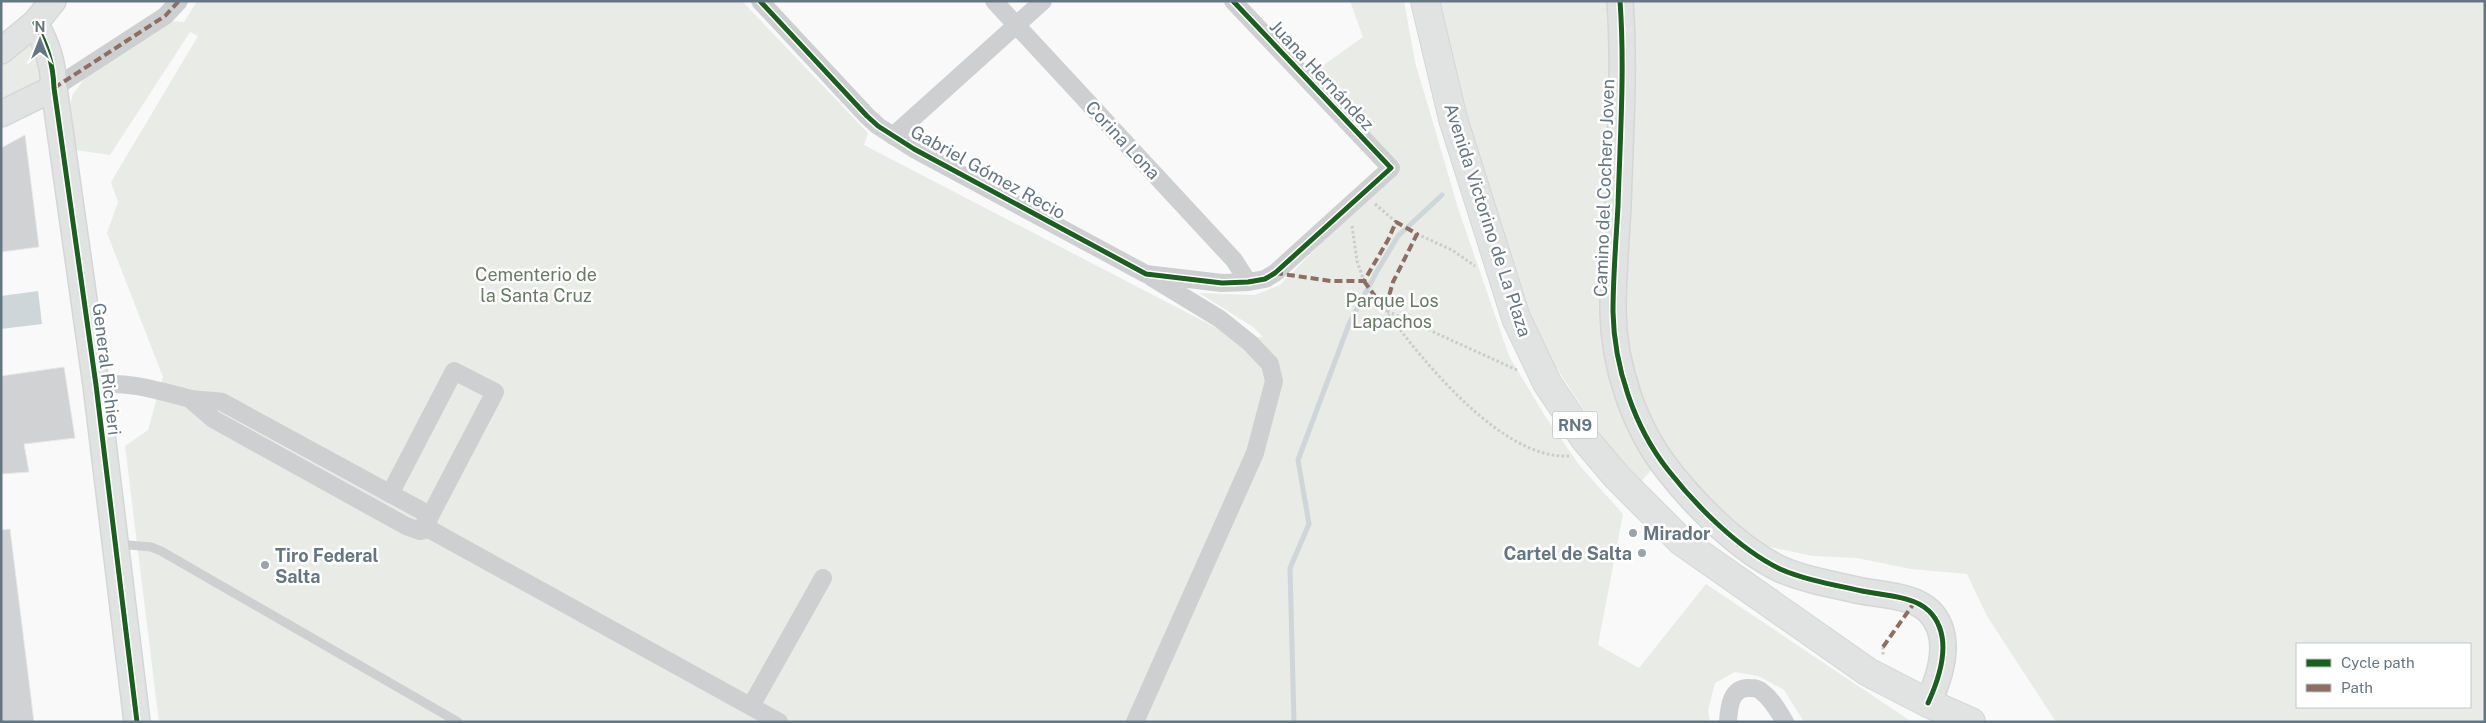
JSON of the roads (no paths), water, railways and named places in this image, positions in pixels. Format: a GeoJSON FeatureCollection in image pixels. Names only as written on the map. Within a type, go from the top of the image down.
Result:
{"type":"FeatureCollection","features":[{"type":"Feature","properties":{"kind":"highway","name":"Avenida Victorino de La Plaza"},"geometry":{"type":"LineString","coordinates":[[1425,1],[1453,119],[1516,318],[1547,383],[1598,454],[1627,488],[1681,542],[1868,672],[1937,712]]}},
{"type":"Feature","properties":{"kind":"highway","name":"RN9"},"geometry":{"type":"LineString","coordinates":[[1937,712],[1971,722]]}},
{"type":"Feature","properties":{"kind":"street"},"geometry":{"type":"LineString","coordinates":[[1,51],[35,23],[52,1]]}},
{"type":"Feature","properties":{"kind":"street"},"geometry":{"type":"LineString","coordinates":[[1,114],[54,88],[165,16],[179,1]]}},
{"type":"Feature","properties":{"kind":"street","name":"Gabriel Gómez Recio"},"geometry":{"type":"LineString","coordinates":[[760,1],[867,116],[893,136],[1146,274],[1222,283],[1265,279],[1275,273],[1391,168]]}},
{"type":"Feature","properties":{"kind":"street","name":"Corina Lona"},"geometry":{"type":"LineString","coordinates":[[994,1],[1234,260],[1248,282]]}},
{"type":"Feature","properties":{"kind":"street"},"geometry":{"type":"LineString","coordinates":[[893,136],[1043,1]]}},
{"type":"Feature","properties":{"kind":"street","name":"Juana Hernández"},"geometry":{"type":"LineString","coordinates":[[1233,1],[1391,168]]}},
{"type":"Feature","properties":{"kind":"street","name":"Camino del Cochero Joven"},"geometry":{"type":"LineString","coordinates":[[1620,1],[1621,126],[1613,313],[1617,352],[1628,394],[1643,431],[1666,468],[1695,501],[1743,545],[1762,559],[1782,570],[1802,577],[1891,596],[1914,603],[1929,611],[1942,637],[1943,654],[1939,677],[1937,712]]}},
{"type":"Feature","properties":{"kind":"street","name":"General Richieri"},"geometry":{"type":"LineString","coordinates":[[35,23],[48,46],[53,65],[54,88],[96,385],[137,722]]}},
{"type":"Feature","properties":{"kind":"street"},"geometry":{"type":"LineString","coordinates":[[1135,722],[1255,453],[1274,381],[1270,364],[1250,343],[1220,319],[1146,274]]}},
{"type":"Feature","properties":{"kind":"street"},"geometry":{"type":"LineString","coordinates":[[190,399],[213,419],[406,526],[420,531],[428,524],[495,392],[454,371],[390,494]]}},
{"type":"Feature","properties":{"kind":"street"},"geometry":{"type":"LineString","coordinates":[[96,385],[112,383],[152,387],[190,399],[222,402],[422,511],[428,524],[779,722]]}},
{"type":"Feature","properties":{"kind":"street"},"geometry":{"type":"LineString","coordinates":[[751,706],[823,578]]}},
{"type":"Feature","properties":{"kind":"street"},"geometry":{"type":"LineString","coordinates":[[1728,722],[1733,695],[1741,689],[1749,688],[1759,689],[1771,700],[1785,722]]}},
{"type":"Feature","properties":{"kind":"lane"},"geometry":{"type":"LineString","coordinates":[[114,544],[151,547],[161,550],[458,722]]}},
{"type":"Feature","properties":{"kind":"waterway"},"geometry":{"type":"LineString","coordinates":[[1294,722],[1290,568],[1309,524],[1298,460],[1349,324],[1376,273],[1398,236],[1442,195]]}},
{"type":"Feature","properties":{"kind":"place","name":"Mirador"},"geometry":{"type":"Point","coordinates":[1633,533]}},
{"type":"Feature","properties":{"kind":"place","name":"Cartel de Salta"},"geometry":{"type":"Point","coordinates":[1642,553]}},
{"type":"Feature","properties":{"kind":"place","name":"Tiro Federal Salta"},"geometry":{"type":"Point","coordinates":[265,565]}},
{"type":"Feature","properties":{"kind":"park label","name":"Cementerio de la Santa Cruz"},"geometry":{"type":"Point","coordinates":[536,284]}},
{"type":"Feature","properties":{"kind":"park label","name":"Parque Los Lapachos"},"geometry":{"type":"Point","coordinates":[1392,310]}}]}
